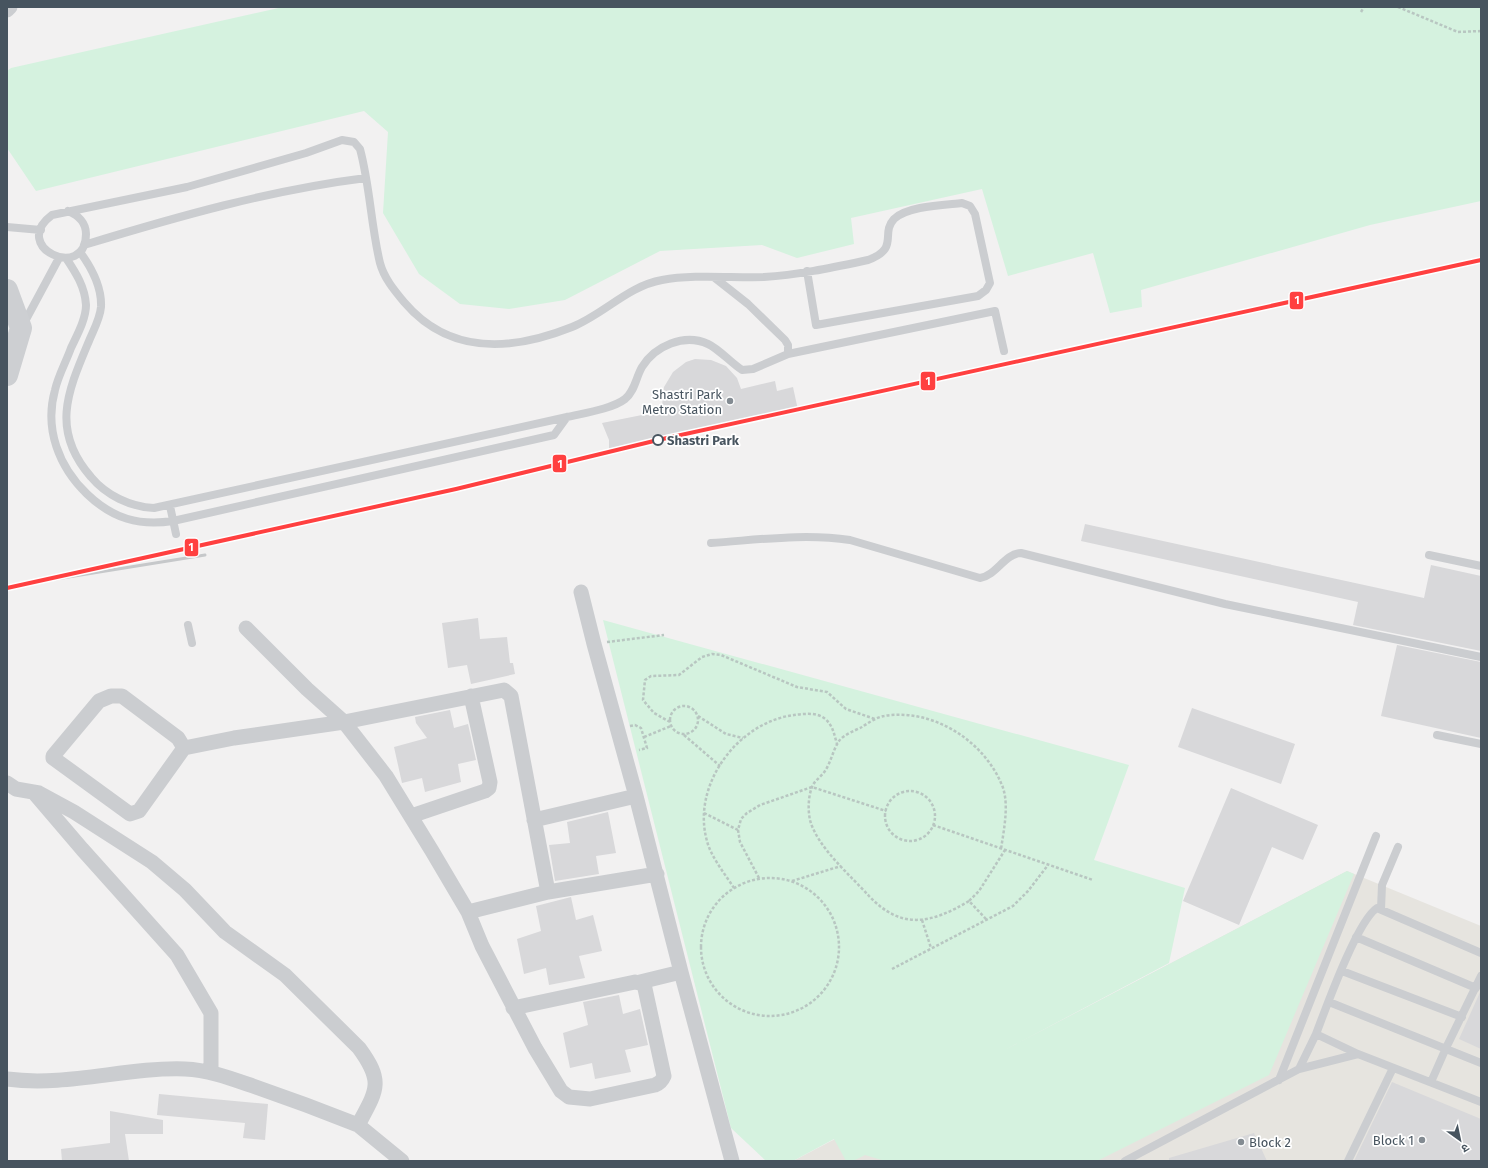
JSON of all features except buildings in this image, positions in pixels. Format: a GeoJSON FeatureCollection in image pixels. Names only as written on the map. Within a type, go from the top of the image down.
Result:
{"type":"FeatureCollection","features":[{"type":"Feature","properties":{"kind":"street"},"geometry":{"type":"LineString","coordinates":[[7,10],[10,7]]}},
{"type":"Feature","properties":{"kind":"street"},"geometry":{"type":"LineString","coordinates":[[7,290],[14,336],[7,375]]}},
{"type":"Feature","properties":{"kind":"street"},"geometry":{"type":"LineString","coordinates":[[581,592],[732,1161]]}},
{"type":"Feature","properties":{"kind":"street"},"geometry":{"type":"LineString","coordinates":[[246,628],[307,689],[344,722],[386,776],[468,912],[482,946],[513,1008],[551,1078],[561,1091],[570,1097],[590,1099],[655,1084],[662,1080],[664,1076],[646,987],[640,982]]}},
{"type":"Feature","properties":{"kind":"street"},"geometry":{"type":"LineString","coordinates":[[184,748],[178,738],[122,696],[111,696],[100,701],[53,756],[53,758],[130,814],[139,811],[184,748],[234,738],[344,722],[504,690],[511,696],[548,892]]}},
{"type":"Feature","properties":{"kind":"street"},"geometry":{"type":"LineString","coordinates":[[411,816],[485,791],[489,788],[490,782],[471,696]]}},
{"type":"Feature","properties":{"kind":"street"},"geometry":{"type":"LineString","coordinates":[[7,783],[16,789],[39,793],[74,812],[152,862],[185,890],[225,932],[285,975],[359,1048],[374,1071],[376,1085],[372,1100],[358,1125]]}},
{"type":"Feature","properties":{"kind":"street"},"geometry":{"type":"LineString","coordinates":[[33,792],[177,955],[211,1013],[211,1072]]}},
{"type":"Feature","properties":{"kind":"street"},"geometry":{"type":"LineString","coordinates":[[534,820],[636,796]]}},
{"type":"Feature","properties":{"kind":"street"},"geometry":{"type":"LineString","coordinates":[[468,912],[548,892],[657,874]]}},
{"type":"Feature","properties":{"kind":"street"},"geometry":{"type":"LineString","coordinates":[[513,1008],[681,972]]}},
{"type":"Feature","properties":{"kind":"street"},"geometry":{"type":"LineString","coordinates":[[7,1079],[53,1080],[159,1070],[186,1069],[211,1072],[290,1098],[358,1125],[402,1161]]}},
{"type":"Feature","properties":{"kind":"lane"},"geometry":{"type":"LineString","coordinates":[[567,417],[554,435],[173,521],[153,524],[139,523],[115,514],[102,507],[79,486],[62,461],[53,433],[51,419],[52,403],[55,390],[80,326],[86,306],[80,280],[62,258],[46,250],[42,244],[41,230],[47,219],[52,215],[187,186],[306,153],[342,140],[354,142],[360,149],[380,263],[392,289],[419,318],[437,330],[468,342],[491,344],[545,337],[581,323],[634,290],[662,280],[767,277],[868,260],[879,256],[886,250],[890,226],[894,219],[908,211],[962,203],[970,206],[975,214],[990,283],[986,290],[978,296],[816,325],[807,271]]}},
{"type":"Feature","properties":{"kind":"lane"},"geometry":{"type":"LineString","coordinates":[[14,336],[62,258],[82,248],[155,224],[276,193],[366,178]]}},
{"type":"Feature","properties":{"kind":"lane"},"geometry":{"type":"LineString","coordinates":[[68,211],[75,214],[83,224],[86,231],[82,248],[93,270],[101,307],[98,319],[71,384],[67,399],[67,427],[71,444],[77,458],[93,480],[118,498],[141,508],[170,506],[567,417],[617,404],[626,399],[631,393],[642,367],[654,352],[672,342],[689,340],[708,344],[742,370],[753,369],[788,354],[994,311],[1004,351]]}},
{"type":"Feature","properties":{"kind":"lane"},"geometry":{"type":"LineString","coordinates":[[7,227],[41,230]]}},
{"type":"Feature","properties":{"kind":"lane"},"geometry":{"type":"LineString","coordinates":[[715,278],[748,304],[785,340],[788,345],[788,354]]}},
{"type":"Feature","properties":{"kind":"lane"},"geometry":{"type":"LineString","coordinates":[[170,506],[176,534]]}},
{"type":"Feature","properties":{"kind":"lane"},"geometry":{"type":"LineString","coordinates":[[711,543],[810,536],[831,537],[850,540],[980,578],[992,573],[1014,554],[1021,553],[1225,604],[1481,657]]}},
{"type":"Feature","properties":{"kind":"lane"},"geometry":{"type":"LineString","coordinates":[[1429,555],[1481,566]]}},
{"type":"Feature","properties":{"kind":"lane"},"geometry":{"type":"LineString","coordinates":[[188,625],[192,643]]}},
{"type":"Feature","properties":{"kind":"lane"},"geometry":{"type":"LineString","coordinates":[[1437,735],[1481,744]]}},
{"type":"Feature","properties":{"kind":"lane"},"geometry":{"type":"LineString","coordinates":[[1279,1080],[1376,836]]}},
{"type":"Feature","properties":{"kind":"lane"},"geometry":{"type":"LineString","coordinates":[[1381,909],[1382,885],[1398,847]]}},
{"type":"Feature","properties":{"kind":"lane"},"geometry":{"type":"LineString","coordinates":[[1299,1069],[1316,1034],[1356,937],[1372,912],[1377,908],[1481,953]]}},
{"type":"Feature","properties":{"kind":"lane"},"geometry":{"type":"LineString","coordinates":[[1356,937],[1476,988]]}},
{"type":"Feature","properties":{"kind":"lane"},"geometry":{"type":"LineString","coordinates":[[1342,971],[1462,1017]]}},
{"type":"Feature","properties":{"kind":"lane"},"geometry":{"type":"LineString","coordinates":[[1431,1082],[1481,976]]}},
{"type":"Feature","properties":{"kind":"lane"},"geometry":{"type":"LineString","coordinates":[[1329,1002],[1481,1063]]}},
{"type":"Feature","properties":{"kind":"lane"},"geometry":{"type":"LineString","coordinates":[[1316,1034],[1358,1054],[1481,1102]]}},
{"type":"Feature","properties":{"kind":"lane"},"geometry":{"type":"LineString","coordinates":[[1125,1161],[1299,1069],[1358,1054]]}},
{"type":"Feature","properties":{"kind":"lane"},"geometry":{"type":"LineString","coordinates":[[1348,1161],[1393,1068]]}},
{"type":"Feature","properties":{"kind":"path"},"geometry":{"type":"LineString","coordinates":[[1361,12],[1364,7]]}},
{"type":"Feature","properties":{"kind":"path"},"geometry":{"type":"LineString","coordinates":[[1398,7],[1458,32],[1481,30]]}},
{"type":"Feature","properties":{"kind":"path"},"geometry":{"type":"LineString","coordinates":[[594,644],[664,635]]}},
{"type":"Feature","properties":{"kind":"path"},"geometry":{"type":"LineString","coordinates":[[670,722],[654,713],[643,700],[645,680],[652,676],[679,675],[702,657],[712,654],[729,658],[797,687],[827,692],[846,709],[875,720]]}},
{"type":"Feature","properties":{"kind":"path"},"geometry":{"type":"LineString","coordinates":[[720,766],[684,735],[675,732],[670,722],[673,711],[682,706],[692,708],[698,716],[726,734],[744,738]]}},
{"type":"Feature","properties":{"kind":"path"},"geometry":{"type":"LineString","coordinates":[[734,888],[707,841],[704,813],[705,800],[711,780],[725,758],[744,738],[766,724],[785,716],[806,714],[822,717],[831,725],[837,744]]}},
{"type":"Feature","properties":{"kind":"path"},"geometry":{"type":"LineString","coordinates":[[1001,849],[1005,801],[1002,784],[991,765],[977,749],[957,731],[911,715],[882,716],[840,740],[825,770],[812,787],[808,807],[811,822],[821,841],[841,866],[877,904],[906,920],[934,918],[953,911],[969,901],[979,891],[1005,850]]}},
{"type":"Feature","properties":{"kind":"path"},"geometry":{"type":"LineString","coordinates":[[684,735],[696,729],[698,725],[698,716]]}},
{"type":"Feature","properties":{"kind":"path"},"geometry":{"type":"LineString","coordinates":[[644,737],[671,726]]}},
{"type":"Feature","properties":{"kind":"path"},"geometry":{"type":"LineString","coordinates":[[759,878],[740,842],[738,830],[741,819],[753,809],[812,787],[886,811]]}},
{"type":"Feature","properties":{"kind":"path"},"geometry":{"type":"LineString","coordinates":[[909,791],[917,792],[931,801],[935,817],[933,825],[929,832],[922,837],[907,840],[893,833],[888,827],[885,819],[888,803],[894,797],[909,791]]}},
{"type":"Feature","properties":{"kind":"path"},"geometry":{"type":"LineString","coordinates":[[704,813],[738,830]]}},
{"type":"Feature","properties":{"kind":"path"},"geometry":{"type":"LineString","coordinates":[[933,825],[1093,880]]}},
{"type":"Feature","properties":{"kind":"path"},"geometry":{"type":"LineString","coordinates":[[892,969],[1020,901],[1048,865]]}},
{"type":"Feature","properties":{"kind":"path"},"geometry":{"type":"LineString","coordinates":[[791,881],[841,866]]}},
{"type":"Feature","properties":{"kind":"path"},"geometry":{"type":"LineString","coordinates":[[759,878],[782,878],[803,885],[820,898],[833,917],[839,938],[838,960],[830,981],[816,998],[798,1010],[775,1016],[752,1013],[731,1004],[714,987],[704,966],[701,943],[706,920],[719,900],[734,888],[759,878]]}},
{"type":"Feature","properties":{"kind":"path"},"geometry":{"type":"LineString","coordinates":[[969,901],[986,919]]}},
{"type":"Feature","properties":{"kind":"path"},"geometry":{"type":"LineString","coordinates":[[922,920],[931,948]]}},
{"type":"Feature","properties":{"kind":"shaded area"},"geometry":{"type":"Polygon","coordinates":[[[1347,871],[1481,926],[1481,1161],[793,1161],[1347,871]]]}},
{"type":"Feature","properties":{"kind":"green space"},"geometry":{"type":"Polygon","coordinates":[[[283,7],[1481,7],[1481,201],[1370,225],[1141,290],[1142,307],[1110,313],[1093,253],[1008,276],[982,189],[851,218],[854,244],[797,258],[762,245],[660,251],[565,300],[509,309],[460,304],[419,274],[383,213],[388,132],[364,111],[36,191],[7,148],[7,71],[11,68],[283,7]]]}},
{"type":"Feature","properties":{"kind":"green space"},"geometry":{"type":"Polygon","coordinates":[[[603,620],[1129,765],[1094,860],[1185,888],[1169,963],[1005,1050],[1347,871],[1354,874],[1269,1075],[1097,1161],[885,1161],[865,1155],[853,1161],[846,1161],[834,1139],[793,1161],[766,1161],[731,1128],[603,620]]]}},
{"type":"Feature","properties":{"kind":"railway"},"geometry":{"type":"LineString","coordinates":[[31,583],[205,555]]}},
{"type":"Feature","properties":{"kind":"metro line","name":"1"},"geometry":{"type":"LineString","coordinates":[[7,588],[456,489],[658,440],[1481,260]]}},
{"type":"Feature","properties":{"kind":"place","name":"Shastri Park Metro Station"},"geometry":{"type":"Point","coordinates":[730,401]}},
{"type":"Feature","properties":{"kind":"place","name":"Shastri Park"},"geometry":{"type":"Point","coordinates":[658,440]}},
{"type":"Feature","properties":{"kind":"place","name":"Block 1"},"geometry":{"type":"Point","coordinates":[1422,1140]}},
{"type":"Feature","properties":{"kind":"place","name":"Block 2"},"geometry":{"type":"Point","coordinates":[1241,1142]}}]}
